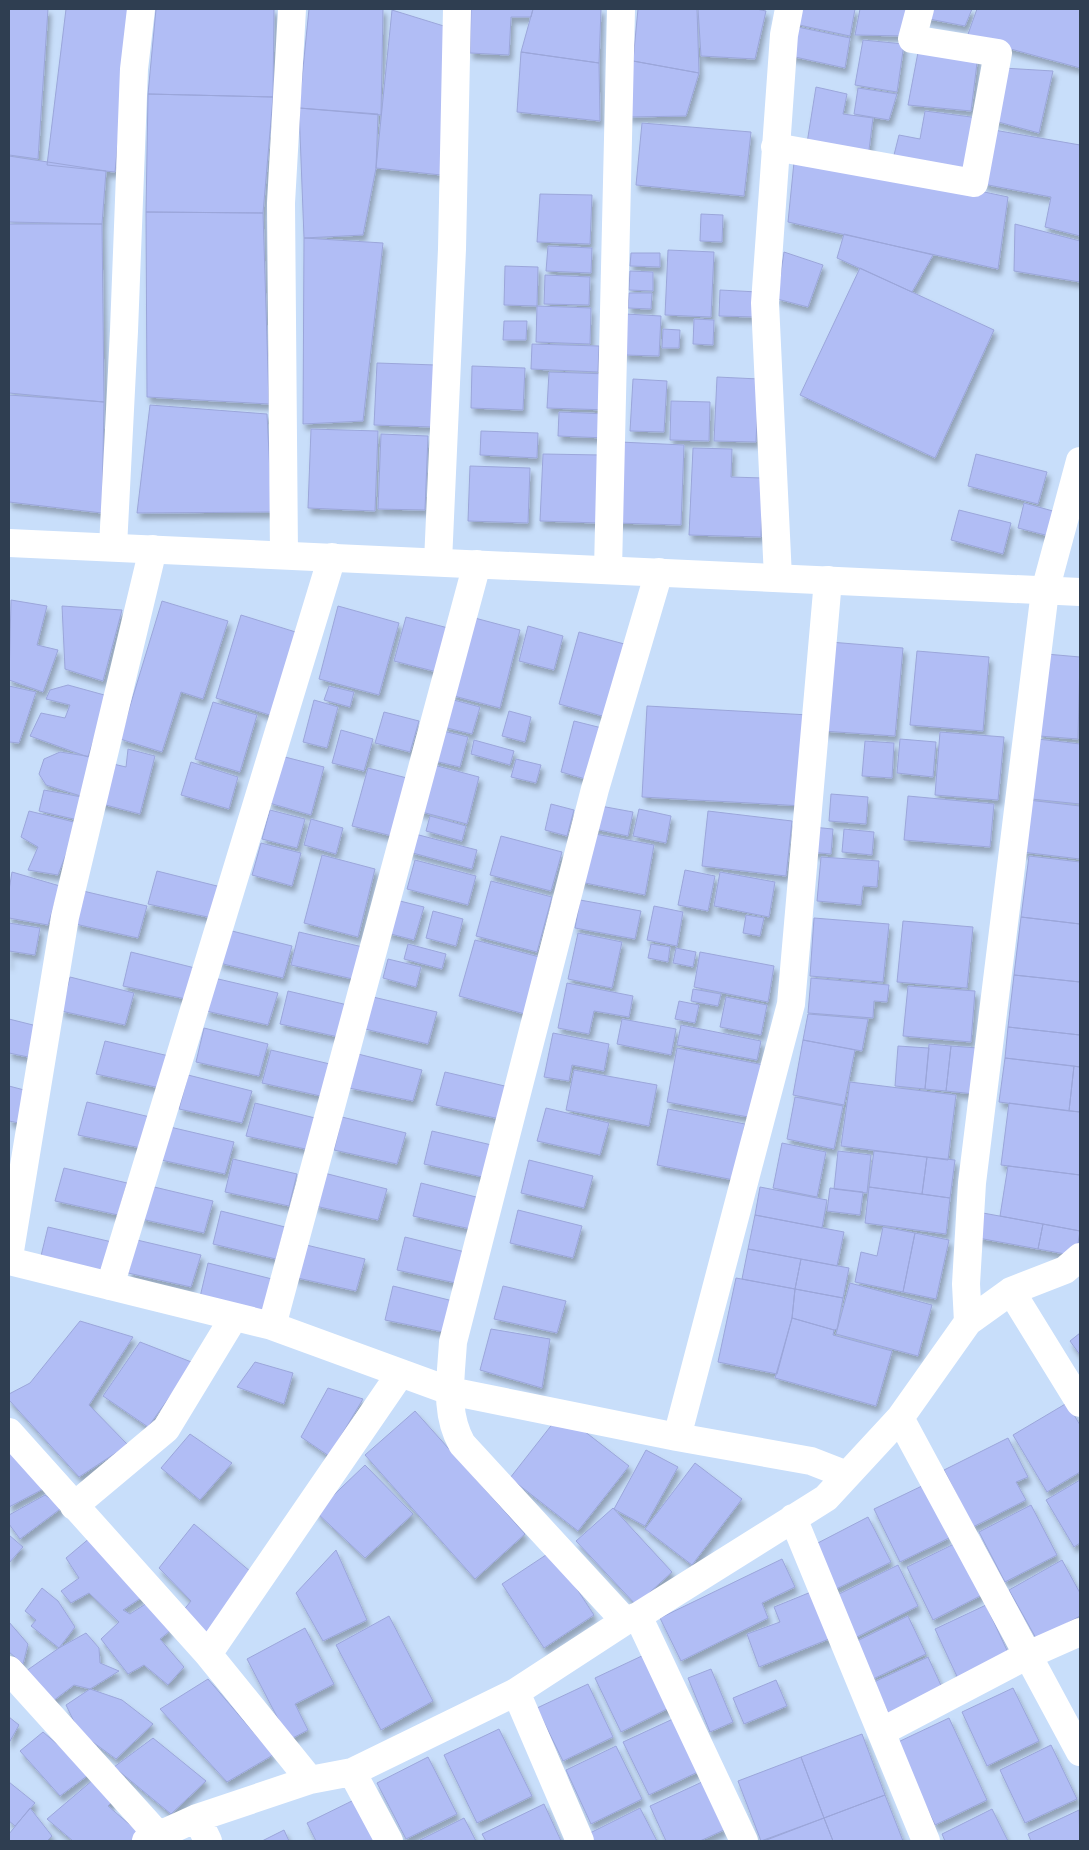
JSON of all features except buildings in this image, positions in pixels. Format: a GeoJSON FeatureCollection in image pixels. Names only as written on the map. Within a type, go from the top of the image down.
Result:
{"type":"FeatureCollection","features":[{"type":"Feature","properties":{"kind":"street"},"geometry":{"type":"LineString","coordinates":[[113,548],[134,69],[141,9]]}},
{"type":"Feature","properties":{"kind":"street"},"geometry":{"type":"LineString","coordinates":[[284,555],[281,203],[292,9]]}},
{"type":"Feature","properties":{"kind":"street"},"geometry":{"type":"LineString","coordinates":[[438,562],[452,249],[457,9]]}},
{"type":"Feature","properties":{"kind":"street"},"geometry":{"type":"LineString","coordinates":[[608,570],[621,9]]}},
{"type":"Feature","properties":{"kind":"street"},"geometry":{"type":"LineString","coordinates":[[778,578],[766,303],[775,147],[784,34],[789,9]]}},
{"type":"Feature","properties":{"kind":"street"},"geometry":{"type":"LineString","coordinates":[[775,147],[974,183],[998,53],[912,38],[920,9]]}},
{"type":"Feature","properties":{"kind":"street"},"geometry":{"type":"LineString","coordinates":[[968,1322],[966,1284],[972,1183],[1045,591],[1080,461]]}},
{"type":"Feature","properties":{"kind":"street"},"geometry":{"type":"LineString","coordinates":[[9,543],[1080,592]]}},
{"type":"Feature","properties":{"kind":"street"},"geometry":{"type":"LineString","coordinates":[[9,1257],[64,917],[153,549]]}},
{"type":"Feature","properties":{"kind":"street"},"geometry":{"type":"LineString","coordinates":[[110,1286],[332,557]]}},
{"type":"Feature","properties":{"kind":"street"},"geometry":{"type":"LineString","coordinates":[[272,1326],[477,564]]}},
{"type":"Feature","properties":{"kind":"street"},"geometry":{"type":"LineString","coordinates":[[659,572],[596,789],[456,1333],[450,1391],[451,1417],[462,1444],[631,1618],[744,1841]]}},
{"type":"Feature","properties":{"kind":"street"},"geometry":{"type":"LineString","coordinates":[[676,1437],[791,1004],[828,580]]}},
{"type":"Feature","properties":{"kind":"street"},"geometry":{"type":"LineString","coordinates":[[9,1670],[152,1838],[202,1830],[310,1780],[352,1772],[516,1692],[631,1618],[826,1498],[900,1418],[968,1322],[1011,1290],[1065,1270],[1080,1257]]}},
{"type":"Feature","properties":{"kind":"street"},"geometry":{"type":"LineString","coordinates":[[9,1261],[272,1326],[450,1391],[676,1437],[811,1461],[847,1475]]}},
{"type":"Feature","properties":{"kind":"street"},"geometry":{"type":"LineString","coordinates":[[1011,1290],[1080,1403]]}},
{"type":"Feature","properties":{"kind":"street"},"geometry":{"type":"LineString","coordinates":[[74,1506],[166,1429],[234,1317]]}},
{"type":"Feature","properties":{"kind":"street"},"geometry":{"type":"LineString","coordinates":[[208,1654],[400,1374]]}},
{"type":"Feature","properties":{"kind":"street"},"geometry":{"type":"LineString","coordinates":[[900,1418],[1080,1752]]}},
{"type":"Feature","properties":{"kind":"street"},"geometry":{"type":"LineString","coordinates":[[9,1432],[208,1654],[310,1780]]}},
{"type":"Feature","properties":{"kind":"street"},"geometry":{"type":"LineString","coordinates":[[793,1518],[926,1841]]}},
{"type":"Feature","properties":{"kind":"street"},"geometry":{"type":"LineString","coordinates":[[881,1732],[1028,1655],[1080,1632]]}},
{"type":"Feature","properties":{"kind":"street"},"geometry":{"type":"LineString","coordinates":[[516,1692],[580,1841]]}},
{"type":"Feature","properties":{"kind":"street"},"geometry":{"type":"LineString","coordinates":[[352,1772],[389,1841]]}}]}
